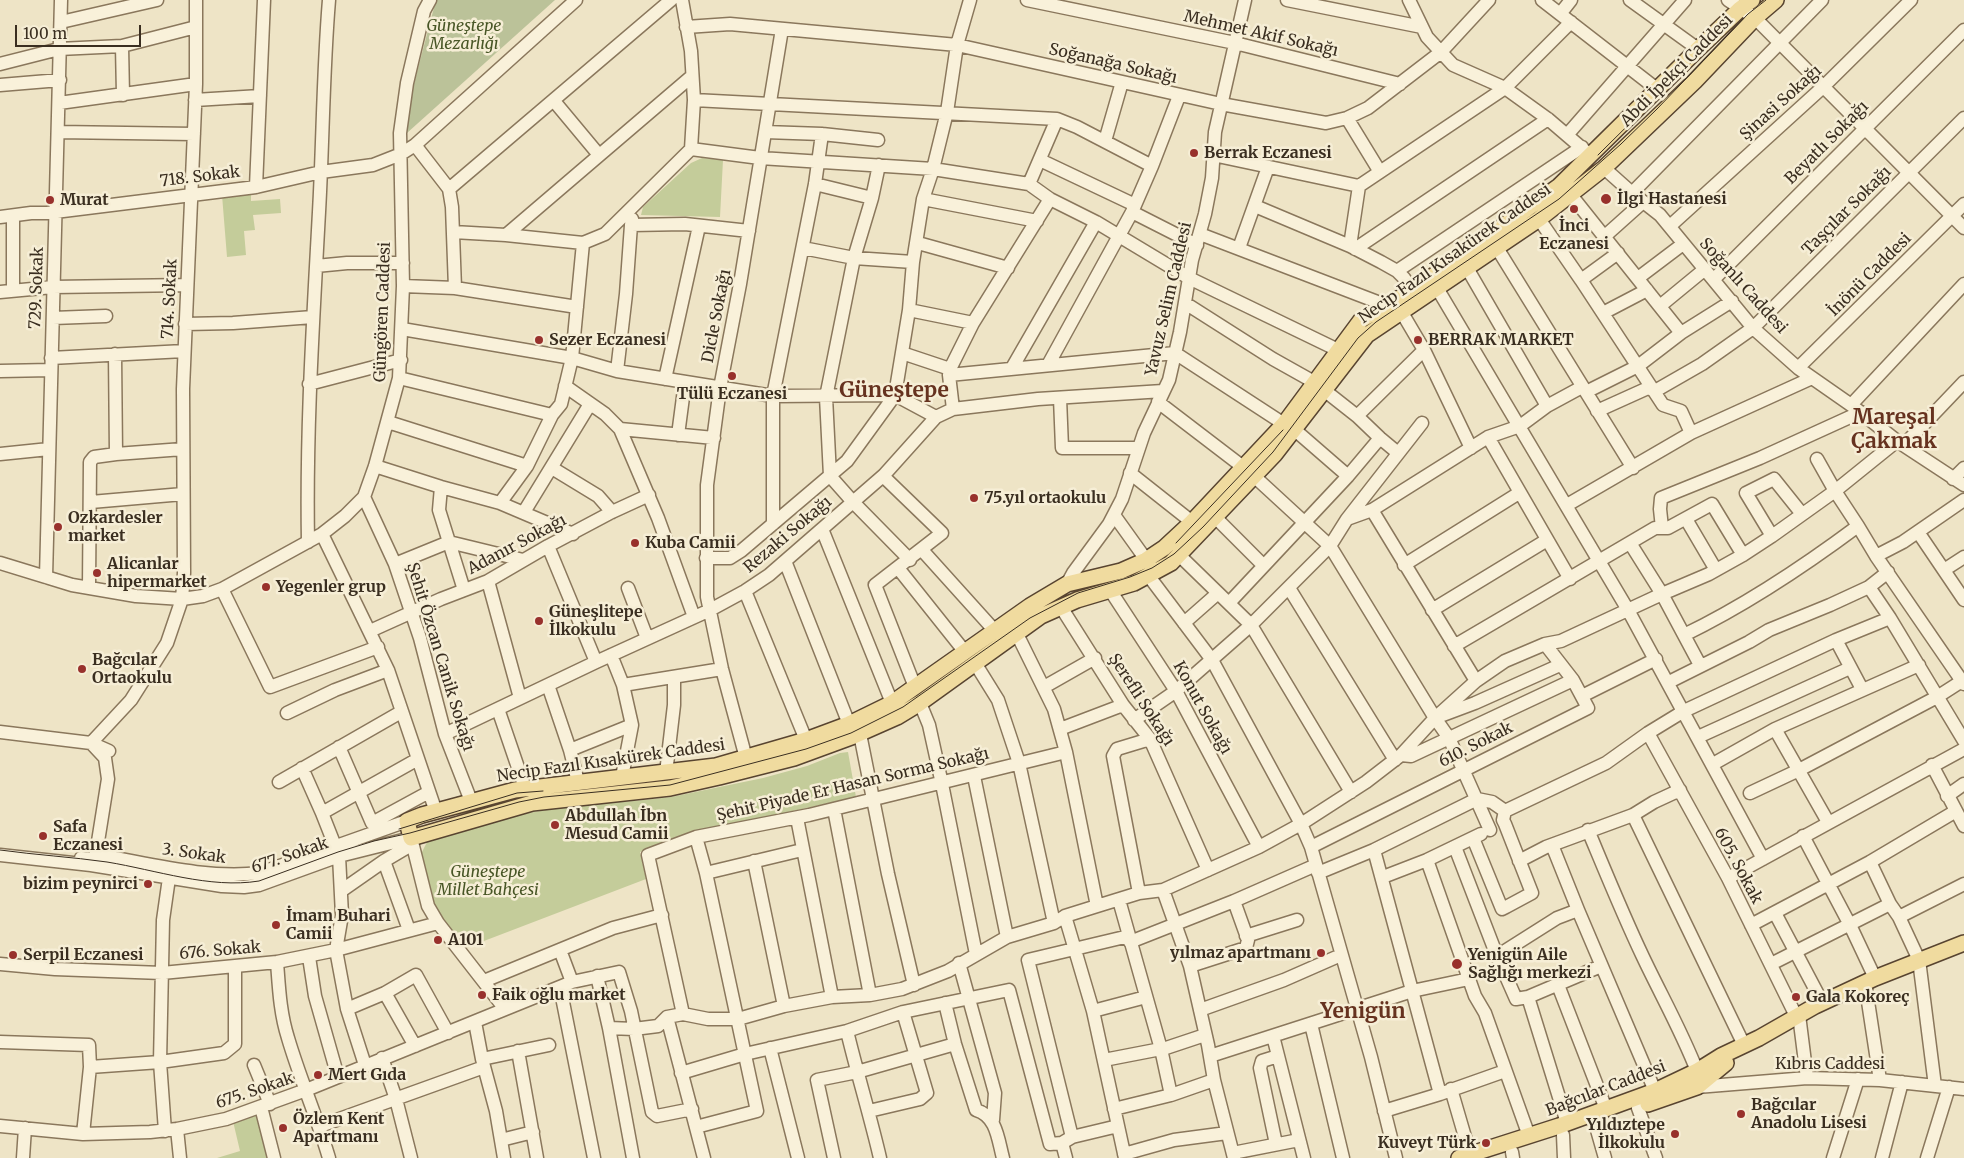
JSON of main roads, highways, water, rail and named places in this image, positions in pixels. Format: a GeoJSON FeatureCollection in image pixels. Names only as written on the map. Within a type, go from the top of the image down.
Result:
{"type":"FeatureCollection","features":[{"type":"Feature","properties":{"kind":"main road","name":"Abdi İpekçi Caddesi"},"geometry":{"type":"LineString","coordinates":[[1604,168],[1695,81],[1754,18],[1776,0]]}},
{"type":"Feature","properties":{"kind":"main road","name":"Abdi İpekçi Caddesi"},"geometry":{"type":"LineString","coordinates":[[1586,151],[1658,90],[1698,48],[1737,2]]}},
{"type":"Feature","properties":{"kind":"main road","name":"Necip Fazıl Kısakürek Caddesi"},"geometry":{"type":"LineString","coordinates":[[1319,386],[1412,291],[1559,186],[1586,151]]}},
{"type":"Feature","properties":{"kind":"main road","name":"Necip Fazıl Kısakürek Caddesi"},"geometry":{"type":"LineString","coordinates":[[1290,427],[1242,467],[1192,522],[1164,548],[1150,569],[1134,583],[1076,600],[1041,616],[1018,634],[970,658],[915,687],[854,729],[794,758],[670,788],[532,803],[411,842],[407,821],[525,788],[716,766],[806,740],[854,729],[897,717],[920,703],[970,658],[995,631],[1030,606],[1067,584],[1121,571],[1150,569],[1171,563],[1255,477],[1319,386],[1338,350],[1361,320],[1395,308],[1437,288],[1538,219],[1604,168]]}},
{"type":"Feature","properties":{"kind":"main road","name":"Bağcılar Caddesi"},"geometry":{"type":"LineString","coordinates":[[1465,1156],[1529,1136],[1595,1123],[1638,1108],[1697,1079],[1759,1038],[1822,1002],[1870,980],[1920,965],[1964,943]]}},
{"type":"Feature","properties":{"kind":"main road","name":"Bağcılar Caddesi"},"geometry":{"type":"LineString","coordinates":[[1492,1158],[1513,1155],[1606,1109],[1655,1091],[1697,1079],[1722,1056],[1759,1038]]}},
{"type":"Feature","properties":{"kind":"tram line"},"geometry":{"type":"LineString","coordinates":[[0,850],[107,862],[202,881],[221,883],[259,881],[374,841],[410,833],[519,802],[544,797],[670,785],[806,749],[851,733],[903,707],[1030,618],[1078,593],[1152,568],[1174,554],[1203,527],[1273,452],[1358,338],[1376,322],[1559,199],[1621,144],[1748,14],[1766,0]]}},
{"type":"Feature","properties":{"kind":"tram line"},"geometry":{"type":"LineString","coordinates":[[1598,155],[1701,53]]}},
{"type":"Feature","properties":{"kind":"tram line"},"geometry":{"type":"LineString","coordinates":[[1176,543],[1283,430]]}},
{"type":"Feature","properties":{"kind":"tram line"},"geometry":{"type":"LineString","coordinates":[[399,829],[517,793],[543,791]]}},
{"type":"Feature","properties":{"kind":"place","name":"Berrak Eczanesi"},"geometry":{"type":"Point","coordinates":[1194,153]}},
{"type":"Feature","properties":{"kind":"place","name":"İlgi Hastanesi"},"geometry":{"type":"Point","coordinates":[1606,199]}},
{"type":"Feature","properties":{"kind":"place","name":"Murat"},"geometry":{"type":"Point","coordinates":[50,200]}},
{"type":"Feature","properties":{"kind":"place","name":"İnci Eczanesi"},"geometry":{"type":"Point","coordinates":[1574,209]}},
{"type":"Feature","properties":{"kind":"place","name":"Sezer Eczanesi"},"geometry":{"type":"Point","coordinates":[539,340]}},
{"type":"Feature","properties":{"kind":"place","name":"BERRAK MARKET"},"geometry":{"type":"Point","coordinates":[1418,340]}},
{"type":"Feature","properties":{"kind":"place","name":"Tülü Eczanesi"},"geometry":{"type":"Point","coordinates":[732,376]}},
{"type":"Feature","properties":{"kind":"place","name":"75.yıl ortaokulu"},"geometry":{"type":"Point","coordinates":[974,498]}},
{"type":"Feature","properties":{"kind":"place","name":"Ozkardesler market"},"geometry":{"type":"Point","coordinates":[58,527]}},
{"type":"Feature","properties":{"kind":"place","name":"Kuba Camii"},"geometry":{"type":"Point","coordinates":[635,543]}},
{"type":"Feature","properties":{"kind":"place","name":"Alicanlar hipermarket"},"geometry":{"type":"Point","coordinates":[97,573]}},
{"type":"Feature","properties":{"kind":"place","name":"Yegenler grup"},"geometry":{"type":"Point","coordinates":[266,587]}},
{"type":"Feature","properties":{"kind":"place","name":"Güneşlitepe İlkokulu"},"geometry":{"type":"Point","coordinates":[539,621]}},
{"type":"Feature","properties":{"kind":"place","name":"Bağcılar Ortaokulu"},"geometry":{"type":"Point","coordinates":[82,669]}},
{"type":"Feature","properties":{"kind":"place","name":"Abdullah İbn Mesud Camii"},"geometry":{"type":"Point","coordinates":[555,825]}},
{"type":"Feature","properties":{"kind":"place","name":"Safa Eczanesi"},"geometry":{"type":"Point","coordinates":[43,836]}},
{"type":"Feature","properties":{"kind":"place","name":"bizim peynirci"},"geometry":{"type":"Point","coordinates":[148,884]}},
{"type":"Feature","properties":{"kind":"place","name":"İmam Buhari Camii"},"geometry":{"type":"Point","coordinates":[276,925]}},
{"type":"Feature","properties":{"kind":"place","name":"A101"},"geometry":{"type":"Point","coordinates":[438,940]}},
{"type":"Feature","properties":{"kind":"place","name":"yılmaz apartmanı"},"geometry":{"type":"Point","coordinates":[1321,953]}},
{"type":"Feature","properties":{"kind":"place","name":"Serpil Eczanesi"},"geometry":{"type":"Point","coordinates":[13,955]}},
{"type":"Feature","properties":{"kind":"place","name":"Yenigün Aile Sağlığı merkezi"},"geometry":{"type":"Point","coordinates":[1457,964]}},
{"type":"Feature","properties":{"kind":"place","name":"Faik oğlu market"},"geometry":{"type":"Point","coordinates":[482,995]}},
{"type":"Feature","properties":{"kind":"place","name":"Gala Kokoreç"},"geometry":{"type":"Point","coordinates":[1796,997]}},
{"type":"Feature","properties":{"kind":"place","name":"Mert Gıda"},"geometry":{"type":"Point","coordinates":[318,1075]}},
{"type":"Feature","properties":{"kind":"place","name":"Bağcılar Anadolu Lisesi"},"geometry":{"type":"Point","coordinates":[1741,1114]}},
{"type":"Feature","properties":{"kind":"place","name":"Özlem Kent Apartmanı"},"geometry":{"type":"Point","coordinates":[283,1128]}},
{"type":"Feature","properties":{"kind":"place","name":"Yıldıztepe İlkokulu"},"geometry":{"type":"Point","coordinates":[1675,1134]}},
{"type":"Feature","properties":{"kind":"place","name":"Kuveyt Türk"},"geometry":{"type":"Point","coordinates":[1486,1143]}},
{"type":"Feature","properties":{"kind":"district","name":"Güneştepe"},"geometry":{"type":"Point","coordinates":[894,391]}},
{"type":"Feature","properties":{"kind":"district","name":"Mareşal Çakmak"},"geometry":{"type":"Point","coordinates":[1894,430]}},
{"type":"Feature","properties":{"kind":"district","name":"Yenigün"},"geometry":{"type":"Point","coordinates":[1363,1012]}},
{"type":"Feature","properties":{"kind":"park label","name":"Güneştepe Mezarlığı"},"geometry":{"type":"Point","coordinates":[464,35]}},
{"type":"Feature","properties":{"kind":"park label","name":"Güneştepe Millet Bahçesi"},"geometry":{"type":"Point","coordinates":[488,881]}}]}
